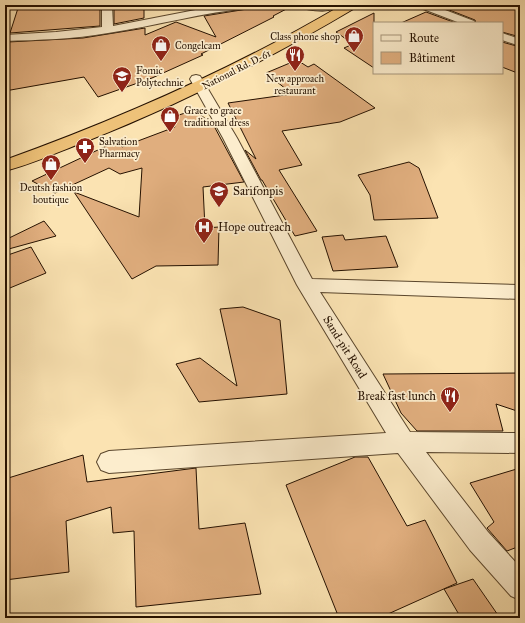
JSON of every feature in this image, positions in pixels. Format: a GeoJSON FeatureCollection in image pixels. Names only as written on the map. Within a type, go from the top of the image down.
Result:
{"type":"FeatureCollection","features":[{"type":"Feature","properties":{"kind":"highway","name":"National Rd. D-61"},"geometry":{"type":"LineString","coordinates":[[5,155],[47,141],[250,63],[351,5]]}},
{"type":"Feature","properties":{"kind":"highway","name":"National Rd. D-61"},"geometry":{"type":"LineString","coordinates":[[5,166],[62,146],[198,83],[330,6]]}},
{"type":"Feature","properties":{"kind":"street"},"geometry":{"type":"LineString","coordinates":[[107,5],[108,30]]}},
{"type":"Feature","properties":{"kind":"street"},"geometry":{"type":"LineString","coordinates":[[5,38],[57,36],[108,30],[202,11],[252,5]]}},
{"type":"Feature","properties":{"kind":"street"},"geometry":{"type":"LineString","coordinates":[[302,5],[330,6]]}},
{"type":"Feature","properties":{"kind":"street"},"geometry":{"type":"LineString","coordinates":[[422,5],[467,22]]}},
{"type":"Feature","properties":{"kind":"street"},"geometry":{"type":"LineString","coordinates":[[503,36],[520,43]]}},
{"type":"Feature","properties":{"kind":"street","name":"Sand-pit Road"},"geometry":{"type":"LineString","coordinates":[[198,83],[230,138],[306,285],[404,442],[479,541],[520,587]]}},
{"type":"Feature","properties":{"kind":"street"},"geometry":{"type":"LineString","coordinates":[[306,285],[520,292]]}},
{"type":"Feature","properties":{"kind":"street"},"geometry":{"type":"LineString","coordinates":[[109,462],[404,442],[520,443]]}},
{"type":"Feature","properties":{"kind":"building"},"geometry":{"type":"Polygon","coordinates":[[[19,5],[100,5],[100,26],[10,33],[19,5]]]}},
{"type":"Feature","properties":{"kind":"building"},"geometry":{"type":"Polygon","coordinates":[[[114,5],[144,5],[144,18],[114,24],[114,5]]]}},
{"type":"Feature","properties":{"kind":"building"},"geometry":{"type":"Polygon","coordinates":[[[272,5],[294,5],[273,16],[274,17],[201,54],[203,55],[152,78],[98,97],[84,77],[5,91],[5,44],[8,42],[83,38],[145,28],[145,35],[176,22],[216,37],[204,16],[272,5]]]}},
{"type":"Feature","properties":{"kind":"building"},"geometry":{"type":"Polygon","coordinates":[[[520,5],[520,37],[503,32],[503,22],[476,22],[475,20],[439,6],[520,5]]]}},
{"type":"Feature","properties":{"kind":"building"},"geometry":{"type":"Polygon","coordinates":[[[426,12],[453,22],[403,22],[426,12]]]}},
{"type":"Feature","properties":{"kind":"building"},"geometry":{"type":"Polygon","coordinates":[[[374,13],[373,67],[344,48],[353,44],[336,32],[374,13]]]}},
{"type":"Feature","properties":{"kind":"building"},"geometry":{"type":"Polygon","coordinates":[[[503,42],[520,47],[520,74],[503,67],[503,42]]]}},
{"type":"Feature","properties":{"kind":"building"},"geometry":{"type":"Polygon","coordinates":[[[297,60],[308,67],[314,64],[375,108],[340,122],[282,131],[302,165],[279,170],[317,231],[295,236],[261,180],[245,150],[256,159],[228,103],[292,94],[266,73],[297,60]]]}},
{"type":"Feature","properties":{"kind":"building"},"geometry":{"type":"Polygon","coordinates":[[[195,110],[214,126],[244,182],[203,187],[205,228],[219,227],[218,265],[156,266],[132,279],[74,192],[139,217],[142,168],[120,174],[109,168],[55,193],[32,181],[117,141],[122,147],[175,127],[169,118],[195,110]]]}},
{"type":"Feature","properties":{"kind":"building"},"geometry":{"type":"Polygon","coordinates":[[[409,162],[419,168],[438,218],[374,220],[370,195],[358,175],[409,162]]]}},
{"type":"Feature","properties":{"kind":"building"},"geometry":{"type":"Polygon","coordinates":[[[44,221],[56,236],[5,250],[5,240],[44,221]]]}},
{"type":"Feature","properties":{"kind":"building"},"geometry":{"type":"Polygon","coordinates":[[[343,235],[345,240],[386,236],[398,267],[333,271],[322,237],[343,235]]]}},
{"type":"Feature","properties":{"kind":"building"},"geometry":{"type":"Polygon","coordinates":[[[31,247],[46,273],[5,290],[5,256],[31,247]]]}},
{"type":"Feature","properties":{"kind":"building"},"geometry":{"type":"Polygon","coordinates":[[[243,307],[280,320],[287,394],[199,402],[176,364],[200,358],[237,386],[220,309],[243,307]]]}},
{"type":"Feature","properties":{"kind":"building"},"geometry":{"type":"Polygon","coordinates":[[[520,373],[520,412],[496,404],[503,431],[417,431],[401,413],[383,374],[520,373]]]}},
{"type":"Feature","properties":{"kind":"building"},"geometry":{"type":"Polygon","coordinates":[[[83,455],[87,482],[196,468],[199,529],[245,523],[261,594],[136,607],[134,531],[113,533],[111,507],[66,521],[69,572],[5,580],[5,479],[83,455]]]}},
{"type":"Feature","properties":{"kind":"building"},"geometry":{"type":"Polygon","coordinates":[[[355,457],[368,457],[407,526],[425,520],[457,583],[388,614],[371,618],[339,618],[286,485],[355,457]]]}},
{"type":"Feature","properties":{"kind":"building"},"geometry":{"type":"Polygon","coordinates":[[[520,468],[520,546],[507,551],[487,528],[494,522],[470,483],[520,468]]]}},
{"type":"Feature","properties":{"kind":"building"},"geometry":{"type":"Polygon","coordinates":[[[473,579],[500,618],[461,618],[444,589],[473,579]]]}},
{"type":"Feature","properties":{"kind":"place","name":"Class phone shop"},"geometry":{"type":"Point","coordinates":[354,53]}},
{"type":"Feature","properties":{"kind":"place","name":"Congelcam"},"geometry":{"type":"Point","coordinates":[161,62]}},
{"type":"Feature","properties":{"kind":"place","name":"New approach restaurant"},"geometry":{"type":"Point","coordinates":[295,72]}},
{"type":"Feature","properties":{"kind":"place","name":"Fomic Polytechnic"},"geometry":{"type":"Point","coordinates":[122,93]}},
{"type":"Feature","properties":{"kind":"place","name":"Grace to grace traditional dress"},"geometry":{"type":"Point","coordinates":[170,133]}},
{"type":"Feature","properties":{"kind":"place","name":"Salvation Pharmacy"},"geometry":{"type":"Point","coordinates":[85,164]}},
{"type":"Feature","properties":{"kind":"place","name":"Deutsh fashion boutique"},"geometry":{"type":"Point","coordinates":[51,181]}},
{"type":"Feature","properties":{"kind":"place","name":"Sarifonpis"},"geometry":{"type":"Point","coordinates":[219,208]}},
{"type":"Feature","properties":{"kind":"place","name":"Hope outreach"},"geometry":{"type":"Point","coordinates":[204,244]}},
{"type":"Feature","properties":{"kind":"place","name":"Break fast lunch"},"geometry":{"type":"Point","coordinates":[450,413]}}]}
